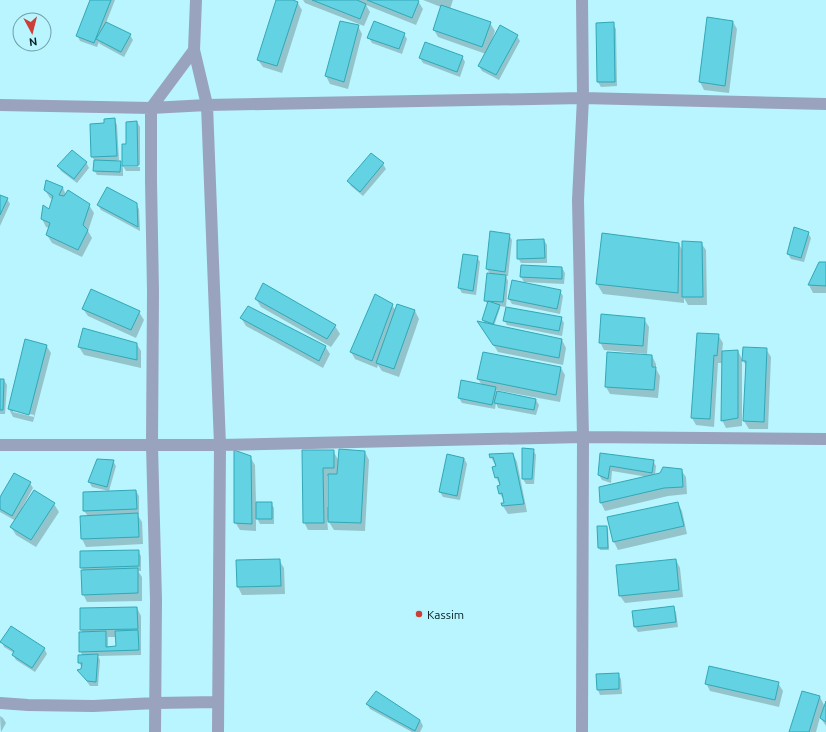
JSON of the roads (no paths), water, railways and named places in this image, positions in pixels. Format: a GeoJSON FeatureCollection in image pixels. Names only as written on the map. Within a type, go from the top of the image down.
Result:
{"type":"FeatureCollection","features":[{"type":"Feature","properties":{"kind":"street"},"geometry":{"type":"LineString","coordinates":[[196,0],[194,50],[207,105],[220,445],[218,732]]}},
{"type":"Feature","properties":{"kind":"street"},"geometry":{"type":"LineString","coordinates":[[582,0],[583,98],[578,200],[583,437],[582,732]]}},
{"type":"Feature","properties":{"kind":"street"},"geometry":{"type":"LineString","coordinates":[[156,732],[156,600],[152,445],[153,290],[151,108],[194,50]]}},
{"type":"Feature","properties":{"kind":"street"},"geometry":{"type":"LineString","coordinates":[[0,105],[151,108],[207,105],[583,98],[826,104]]}},
{"type":"Feature","properties":{"kind":"street"},"geometry":{"type":"LineString","coordinates":[[0,445],[220,445],[583,437],[826,439]]}},
{"type":"Feature","properties":{"kind":"street"},"geometry":{"type":"LineString","coordinates":[[0,703],[94,706],[218,702]]}},
{"type":"Feature","properties":{"kind":"place","name":"Kassim"},"geometry":{"type":"Point","coordinates":[419,614]}}]}
